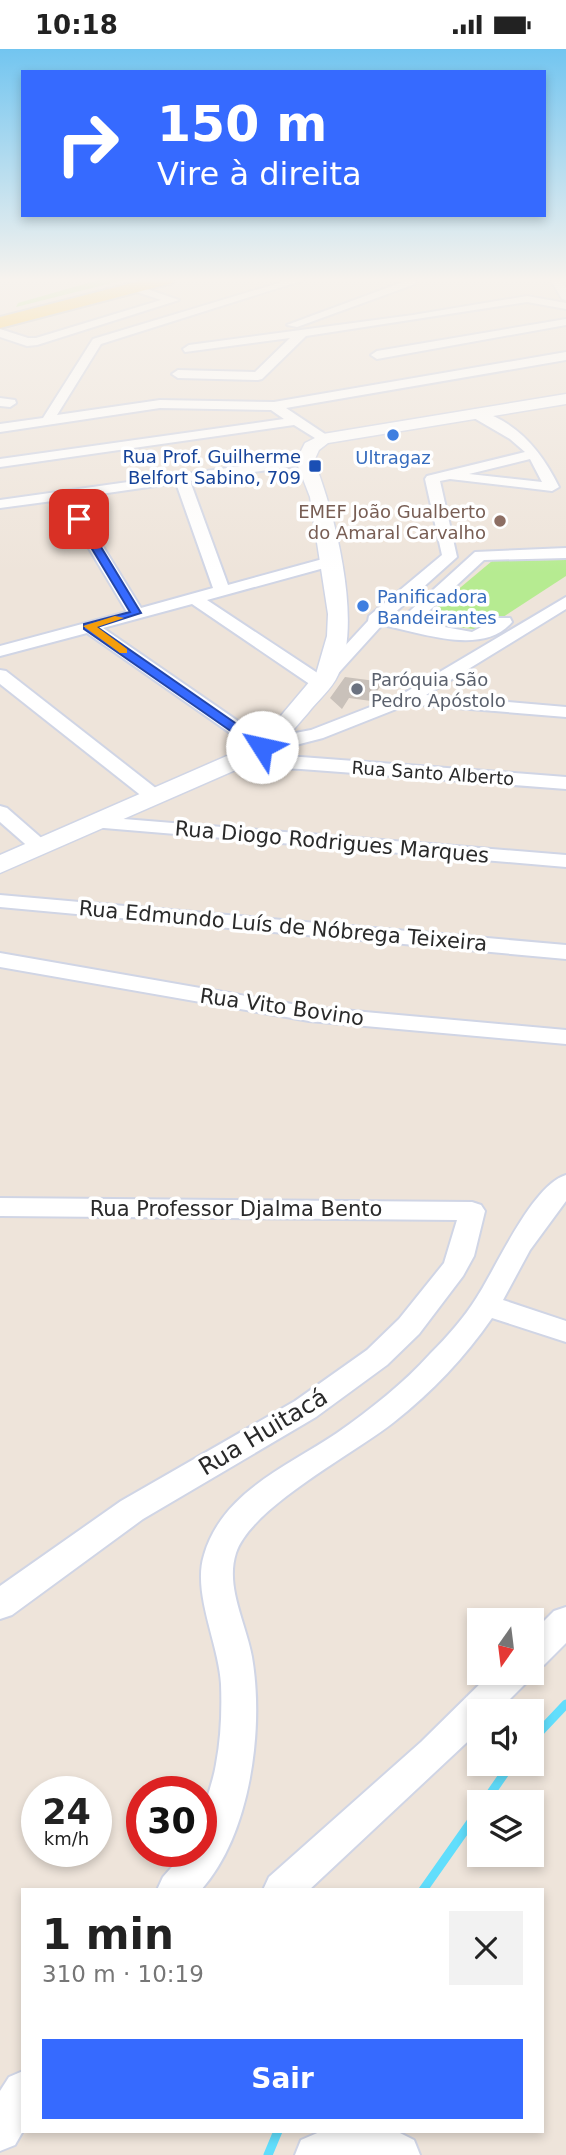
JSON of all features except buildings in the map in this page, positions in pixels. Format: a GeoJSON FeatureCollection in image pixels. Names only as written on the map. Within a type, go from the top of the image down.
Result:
{"type":"FeatureCollection","features":[{"type":"Feature","properties":{"kind":"street"},"geometry":{"type":"LineString","coordinates":[[49,418],[74,377]]}},
{"type":"Feature","properties":{"kind":"street"},"geometry":{"type":"LineString","coordinates":[[169,389],[174,377]]}},
{"type":"Feature","properties":{"kind":"street"},"geometry":{"type":"LineString","coordinates":[[0,428],[169,389],[254,377]]}},
{"type":"Feature","properties":{"kind":"street"},"geometry":{"type":"LineString","coordinates":[[169,389],[274,406],[442,377]]}},
{"type":"Feature","properties":{"kind":"street"},"geometry":{"type":"LineString","coordinates":[[323,679],[338,636],[339,614],[319,497],[305,461],[311,447],[323,439],[566,399]]}},
{"type":"Feature","properties":{"kind":"street"},"geometry":{"type":"LineString","coordinates":[[274,406],[323,439]]}},
{"type":"Feature","properties":{"kind":"street"},"geometry":{"type":"LineString","coordinates":[[441,475],[551,487],[534,454],[518,435],[480,415]]}},
{"type":"Feature","properties":{"kind":"street"},"geometry":{"type":"LineString","coordinates":[[0,463],[297,421]]}},
{"type":"Feature","properties":{"kind":"street"},"geometry":{"type":"LineString","coordinates":[[261,746],[378,618],[450,554],[432,479],[534,454]]}},
{"type":"Feature","properties":{"kind":"street"},"geometry":{"type":"LineString","coordinates":[[0,504],[305,461]]}},
{"type":"Feature","properties":{"kind":"street"},"geometry":{"type":"LineString","coordinates":[[182,479],[222,590]]}},
{"type":"Feature","properties":{"kind":"street"},"geometry":{"type":"LineString","coordinates":[[65,496],[136,613]]}},
{"type":"Feature","properties":{"kind":"street"},"geometry":{"type":"LineString","coordinates":[[405,624],[480,555],[566,553]]}},
{"type":"Feature","properties":{"kind":"street"},"geometry":{"type":"LineString","coordinates":[[0,650],[330,562]]}},
{"type":"Feature","properties":{"kind":"street"},"geometry":{"type":"LineString","coordinates":[[338,636],[378,618],[479,637],[566,583]]}},
{"type":"Feature","properties":{"kind":"street"},"geometry":{"type":"LineString","coordinates":[[193,598],[323,679]]}},
{"type":"Feature","properties":{"kind":"street"},"geometry":{"type":"LineString","coordinates":[[0,865],[39,846],[99,823],[261,746],[284,742],[339,725],[407,699],[566,602]]}},
{"type":"Feature","properties":{"kind":"street"},"geometry":{"type":"LineString","coordinates":[[88,626],[261,746]]}},
{"type":"Feature","properties":{"kind":"street"},"geometry":{"type":"LineString","coordinates":[[0,630],[20,645]]}},
{"type":"Feature","properties":{"kind":"street"},"geometry":{"type":"LineString","coordinates":[[0,675],[155,797]]}},
{"type":"Feature","properties":{"kind":"street"},"geometry":{"type":"LineString","coordinates":[[407,699],[566,712]]}},
{"type":"Feature","properties":{"kind":"street","name":"Rua Santo Alberto"},"geometry":{"type":"LineString","coordinates":[[261,746],[301,763],[566,783]]}},
{"type":"Feature","properties":{"kind":"street"},"geometry":{"type":"LineString","coordinates":[[0,812],[39,846]]}},
{"type":"Feature","properties":{"kind":"street","name":"Rua Diogo Rodrigues Marques"},"geometry":{"type":"LineString","coordinates":[[99,823],[566,862]]}},
{"type":"Feature","properties":{"kind":"street","name":"Rua Edmundo Luís de Nóbrega Teixeira"},"geometry":{"type":"LineString","coordinates":[[0,901],[566,952]]}},
{"type":"Feature","properties":{"kind":"street","name":"Rua Vito Bovino"},"geometry":{"type":"LineString","coordinates":[[0,960],[309,1014],[566,1037]]}},
{"type":"Feature","properties":{"kind":"street"},"geometry":{"type":"LineString","coordinates":[[178,1888],[202,1860],[212,1838],[231,1780],[236,1748],[239,1711],[235,1657],[216,1574],[220,1552],[232,1531],[258,1502],[288,1478],[345,1443],[408,1394],[449,1355],[486,1305],[538,1215],[566,1184]]}},
{"type":"Feature","properties":{"kind":"street","name":"Rua Professor Djalma Bento"},"geometry":{"type":"LineString","coordinates":[[0,1207],[472,1211]]}},
{"type":"Feature","properties":{"kind":"street","name":"Rua Huitacá"},"geometry":{"type":"LineString","coordinates":[[0,1605],[149,1499],[289,1419],[354,1377],[396,1341],[435,1295],[457,1263],[472,1211]]}},
{"type":"Feature","properties":{"kind":"street"},"geometry":{"type":"LineString","coordinates":[[486,1305],[566,1332]]}},
{"type":"Feature","properties":{"kind":"street"},"geometry":{"type":"LineString","coordinates":[[544,1643],[566,1621]]}},
{"type":"Feature","properties":{"kind":"street"},"geometry":{"type":"LineString","coordinates":[[284,1888],[433,1753],[502,1685]]}},
{"type":"Feature","properties":{"kind":"street"},"geometry":{"type":"LineString","coordinates":[[0,2130],[21,2094]]}},
{"type":"Feature","properties":{"kind":"street"},"geometry":{"type":"LineString","coordinates":[[316,2155],[323,2152],[392,2151],[399,2155]]}},
{"type":"Feature","properties":{"kind":"green space"},"geometry":{"type":"Polygon","coordinates":[[[566,560],[566,576],[483,630],[418,623],[492,561],[566,560]]]}},
{"type":"Feature","properties":{"kind":"waterway"},"geometry":{"type":"LineString","coordinates":[[544,1727],[566,1704]]}},
{"type":"Feature","properties":{"kind":"waterway"},"geometry":{"type":"LineString","coordinates":[[493,1790],[503,1776]]}},
{"type":"Feature","properties":{"kind":"waterway"},"geometry":{"type":"LineString","coordinates":[[424,1888],[467,1827]]}},
{"type":"Feature","properties":{"kind":"waterway"},"geometry":{"type":"LineString","coordinates":[[268,2155],[277,2133]]}},
{"type":"Feature","properties":{"kind":"slow traffic"},"geometry":{"type":"LineString","coordinates":[[118,618],[88,626],[124,651]]}},
{"type":"Feature","properties":{"kind":"place","name":"Ultragaz"},"geometry":{"type":"Point","coordinates":[393,435]}},
{"type":"Feature","properties":{"kind":"place","name":"Rua Prof. Guilherme Belfort Sabino, 709"},"geometry":{"type":"Point","coordinates":[315,466]}},
{"type":"Feature","properties":{"kind":"place","name":"EMEF João Gualberto do Amaral Carvalho"},"geometry":{"type":"Point","coordinates":[500,521]}},
{"type":"Feature","properties":{"kind":"place","name":"Panificadora Bandeirantes"},"geometry":{"type":"Point","coordinates":[363,606]}},
{"type":"Feature","properties":{"kind":"place","name":"Paróquia São Pedro Apóstolo"},"geometry":{"type":"Point","coordinates":[357,689]}},
{"type":"Feature","properties":{"kind":"route"},"geometry":{"type":"LineString","coordinates":[[79,519],[136,613],[88,626],[262,747]]}}]}
